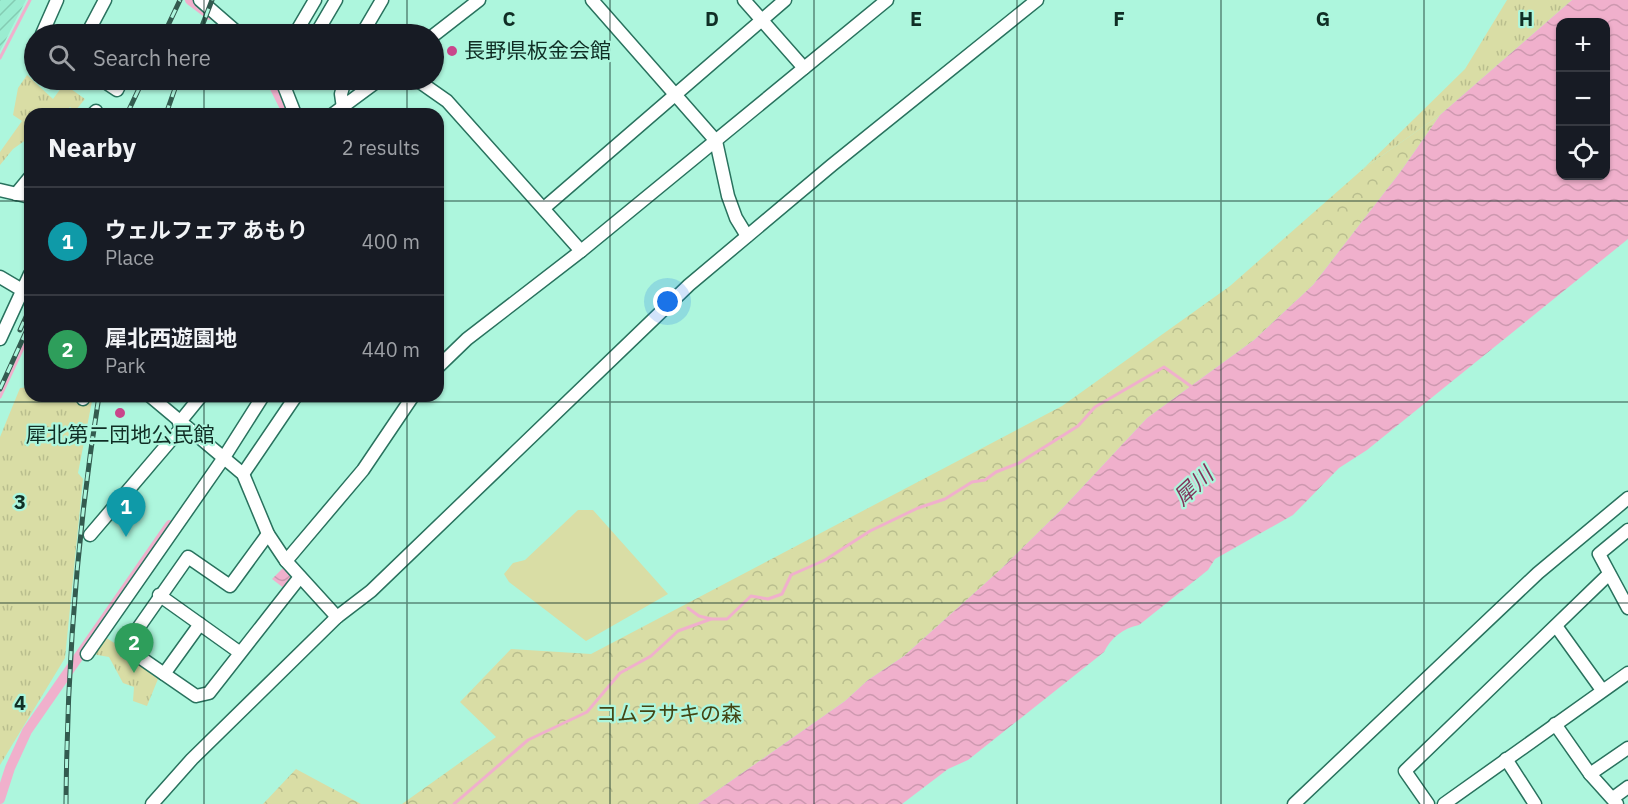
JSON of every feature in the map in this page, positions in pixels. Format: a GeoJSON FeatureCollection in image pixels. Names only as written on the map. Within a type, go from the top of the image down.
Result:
{"type":"FeatureCollection","features":[{"type":"Feature","properties":{"kind":"street"},"geometry":{"type":"LineString","coordinates":[[46,24],[57,0]]}},
{"type":"Feature","properties":{"kind":"street"},"geometry":{"type":"LineString","coordinates":[[92,24],[105,0]]}},
{"type":"Feature","properties":{"kind":"street"},"geometry":{"type":"LineString","coordinates":[[200,0],[228,24]]}},
{"type":"Feature","properties":{"kind":"street"},"geometry":{"type":"LineString","coordinates":[[301,24],[315,0]]}},
{"type":"Feature","properties":{"kind":"street"},"geometry":{"type":"LineString","coordinates":[[321,24],[336,0]]}},
{"type":"Feature","properties":{"kind":"street"},"geometry":{"type":"LineString","coordinates":[[368,24],[382,0]]}},
{"type":"Feature","properties":{"kind":"street"},"geometry":{"type":"LineString","coordinates":[[444,27],[479,0]]}},
{"type":"Feature","properties":{"kind":"street"},"geometry":{"type":"LineString","coordinates":[[592,0],[716,141],[735,218],[747,236]]}},
{"type":"Feature","properties":{"kind":"street"},"geometry":{"type":"LineString","coordinates":[[744,0],[804,68]]}},
{"type":"Feature","properties":{"kind":"street"},"geometry":{"type":"LineString","coordinates":[[544,208],[785,0]]}},
{"type":"Feature","properties":{"kind":"street"},"geometry":{"type":"LineString","coordinates":[[444,362],[467,339],[581,251],[887,0]]}},
{"type":"Feature","properties":{"kind":"street"},"geometry":{"type":"LineString","coordinates":[[152,804],[192,759],[337,617],[371,591],[689,285],[1038,0]]}},
{"type":"Feature","properties":{"kind":"street"},"geometry":{"type":"LineString","coordinates":[[286,90],[293,108]]}},
{"type":"Feature","properties":{"kind":"street"},"geometry":{"type":"LineString","coordinates":[[339,108],[342,90]]}},
{"type":"Feature","properties":{"kind":"street"},"geometry":{"type":"LineString","coordinates":[[342,108],[366,90]]}},
{"type":"Feature","properties":{"kind":"street"},"geometry":{"type":"LineString","coordinates":[[431,90],[447,101],[581,251]]}},
{"type":"Feature","properties":{"kind":"street"},"geometry":{"type":"LineString","coordinates":[[16,194],[24,184]]}},
{"type":"Feature","properties":{"kind":"street"},"geometry":{"type":"LineString","coordinates":[[0,190],[24,196]]}},
{"type":"Feature","properties":{"kind":"street"},"geometry":{"type":"LineString","coordinates":[[0,277],[22,290]]}},
{"type":"Feature","properties":{"kind":"street"},"geometry":{"type":"LineString","coordinates":[[0,339],[24,286]]}},
{"type":"Feature","properties":{"kind":"street"},"geometry":{"type":"LineString","coordinates":[[157,402],[207,447],[243,474],[268,534],[286,561],[337,617]]}},
{"type":"Feature","properties":{"kind":"street"},"geometry":{"type":"LineString","coordinates":[[90,535],[197,402]]}},
{"type":"Feature","properties":{"kind":"street"},"geometry":{"type":"LineString","coordinates":[[87,654],[223,459],[259,402]]}},
{"type":"Feature","properties":{"kind":"street"},"geometry":{"type":"LineString","coordinates":[[243,474],[292,402]]}},
{"type":"Feature","properties":{"kind":"street"},"geometry":{"type":"LineString","coordinates":[[286,561],[363,470],[409,402]]}},
{"type":"Feature","properties":{"kind":"street"},"geometry":{"type":"LineString","coordinates":[[1294,804],[1538,573],[1628,498]]}},
{"type":"Feature","properties":{"kind":"street"},"geometry":{"type":"LineString","coordinates":[[1628,530],[1599,554],[1628,608]]}},
{"type":"Feature","properties":{"kind":"street"},"geometry":{"type":"LineString","coordinates":[[268,534],[230,586],[188,556],[125,647],[196,696],[209,693],[300,577]]}},
{"type":"Feature","properties":{"kind":"street"},"geometry":{"type":"LineString","coordinates":[[1428,804],[1405,771],[1609,574]]}},
{"type":"Feature","properties":{"kind":"street"},"geometry":{"type":"LineString","coordinates":[[159,595],[239,652]]}},
{"type":"Feature","properties":{"kind":"street"},"geometry":{"type":"LineString","coordinates":[[164,674],[200,624]]}},
{"type":"Feature","properties":{"kind":"street"},"geometry":{"type":"LineString","coordinates":[[1556,626],[1602,690]]}},
{"type":"Feature","properties":{"kind":"street"},"geometry":{"type":"LineString","coordinates":[[1444,804],[1602,690],[1628,674]]}},
{"type":"Feature","properties":{"kind":"street"},"geometry":{"type":"LineString","coordinates":[[1555,724],[1590,774],[1615,801],[1628,787]]}},
{"type":"Feature","properties":{"kind":"street"},"geometry":{"type":"LineString","coordinates":[[1590,774],[1628,748]]}},
{"type":"Feature","properties":{"kind":"street"},"geometry":{"type":"LineString","coordinates":[[1506,759],[1535,804]]}},
{"type":"Feature","properties":{"kind":"shaded area"},"geometry":{"type":"Polygon","coordinates":[[[0,0],[26,0],[0,51],[0,0]]]}},
{"type":"Feature","properties":{"kind":"green space"},"geometry":{"type":"Polygon","coordinates":[[[1507,0],[1572,0],[1440,115],[1363,169],[1465,69],[1507,0]]]}},
{"type":"Feature","properties":{"kind":"green space"},"geometry":{"type":"Polygon","coordinates":[[[24,79],[24,90],[43,90],[53,99],[60,90],[72,90],[85,99],[78,108],[24,108],[24,141],[13,149],[0,165],[0,152],[22,121],[13,115],[18,88],[24,79]]]}},
{"type":"Feature","properties":{"kind":"green space","name":"コムラサキの森"},"geometry":{"type":"Polygon","coordinates":[[[1440,115],[1401,171],[1313,285],[1254,340],[1147,418],[1060,511],[1001,569],[904,656],[868,680],[845,701],[698,804],[402,804],[496,737],[460,702],[511,649],[591,654],[1062,406],[1230,286],[1363,169],[1440,115]]]}},
{"type":"Feature","properties":{"kind":"green space"},"geometry":{"type":"Polygon","coordinates":[[[20,388],[24,388],[24,402],[92,402],[78,473],[83,479],[65,658],[0,765],[0,437],[20,388]]]}},
{"type":"Feature","properties":{"kind":"green space"},"geometry":{"type":"Polygon","coordinates":[[[578,510],[593,510],[668,594],[586,641],[509,582],[504,574],[513,563],[525,560],[578,510]]]}},
{"type":"Feature","properties":{"kind":"green space"},"geometry":{"type":"Polygon","coordinates":[[[105,637],[158,679],[147,706],[133,701],[134,687],[123,683],[109,657],[92,654],[105,637]]]}},
{"type":"Feature","properties":{"kind":"green space"},"geometry":{"type":"Polygon","coordinates":[[[296,769],[361,804],[263,804],[296,769]]]}},
{"type":"Feature","properties":{"kind":"water","name":"犀川"},"geometry":{"type":"Polygon","coordinates":[[[1572,0],[1628,0],[1628,239],[1367,450],[1339,468],[1293,515],[1215,559],[1208,570],[1139,625],[1118,634],[1104,652],[968,760],[948,769],[902,804],[698,804],[845,701],[868,680],[904,656],[1001,569],[1060,511],[1147,418],[1254,340],[1313,285],[1401,171],[1440,115],[1572,0]]]}},
{"type":"Feature","properties":{"kind":"water"},"geometry":{"type":"Polygon","coordinates":[[[284,567],[292,580],[285,589],[272,579],[284,567]]]}},
{"type":"Feature","properties":{"kind":"waterway"},"geometry":{"type":"LineString","coordinates":[[0,58],[30,0]]}},
{"type":"Feature","properties":{"kind":"waterway"},"geometry":{"type":"LineString","coordinates":[[190,0],[210,15]]}},
{"type":"Feature","properties":{"kind":"waterway"},"geometry":{"type":"LineString","coordinates":[[276,90],[285,108]]}},
{"type":"Feature","properties":{"kind":"waterway"},"geometry":{"type":"LineString","coordinates":[[0,397],[24,346]]}},
{"type":"Feature","properties":{"kind":"waterway"},"geometry":{"type":"LineString","coordinates":[[454,804],[528,740],[587,712],[620,673],[651,656],[678,631],[711,619],[727,619],[751,596],[768,599],[782,594],[791,575],[825,560],[870,531],[918,508],[945,499],[972,482],[985,480],[996,472],[1019,463],[1078,426],[1095,407],[1164,367],[1192,387]]}},
{"type":"Feature","properties":{"kind":"waterway"},"geometry":{"type":"LineString","coordinates":[[0,799],[10,768],[27,731],[170,525]]}},
{"type":"Feature","properties":{"kind":"waterway"},"geometry":{"type":"LineString","coordinates":[[688,608],[699,616],[711,619]]}},
{"type":"Feature","properties":{"kind":"railway"},"geometry":{"type":"LineString","coordinates":[[169,24],[180,0]]}},
{"type":"Feature","properties":{"kind":"railway"},"geometry":{"type":"LineString","coordinates":[[203,24],[212,0]]}},
{"type":"Feature","properties":{"kind":"railway"},"geometry":{"type":"LineString","coordinates":[[130,108],[138,90]]}},
{"type":"Feature","properties":{"kind":"railway"},"geometry":{"type":"LineString","coordinates":[[168,108],[174,90]]}},
{"type":"Feature","properties":{"kind":"railway"},"geometry":{"type":"LineString","coordinates":[[20,330],[24,321]]}},
{"type":"Feature","properties":{"kind":"railway"},"geometry":{"type":"LineString","coordinates":[[0,389],[24,336]]}},
{"type":"Feature","properties":{"kind":"railway"},"geometry":{"type":"LineString","coordinates":[[66,804],[68,702],[79,549],[98,402]]}},
{"type":"Feature","properties":{"kind":"place","name":"長野県板金会館"},"geometry":{"type":"Point","coordinates":[452,51]}},
{"type":"Feature","properties":{"kind":"place","name":"犀北第二団地公民館"},"geometry":{"type":"Point","coordinates":[120,413]}},
{"type":"Feature","properties":{"kind":"place","name":"ウェルフェア あもり"},"geometry":{"type":"Point","coordinates":[126,537]}},
{"type":"Feature","properties":{"kind":"place","name":"犀北西遊園地"},"geometry":{"type":"Point","coordinates":[134,673]}}]}
